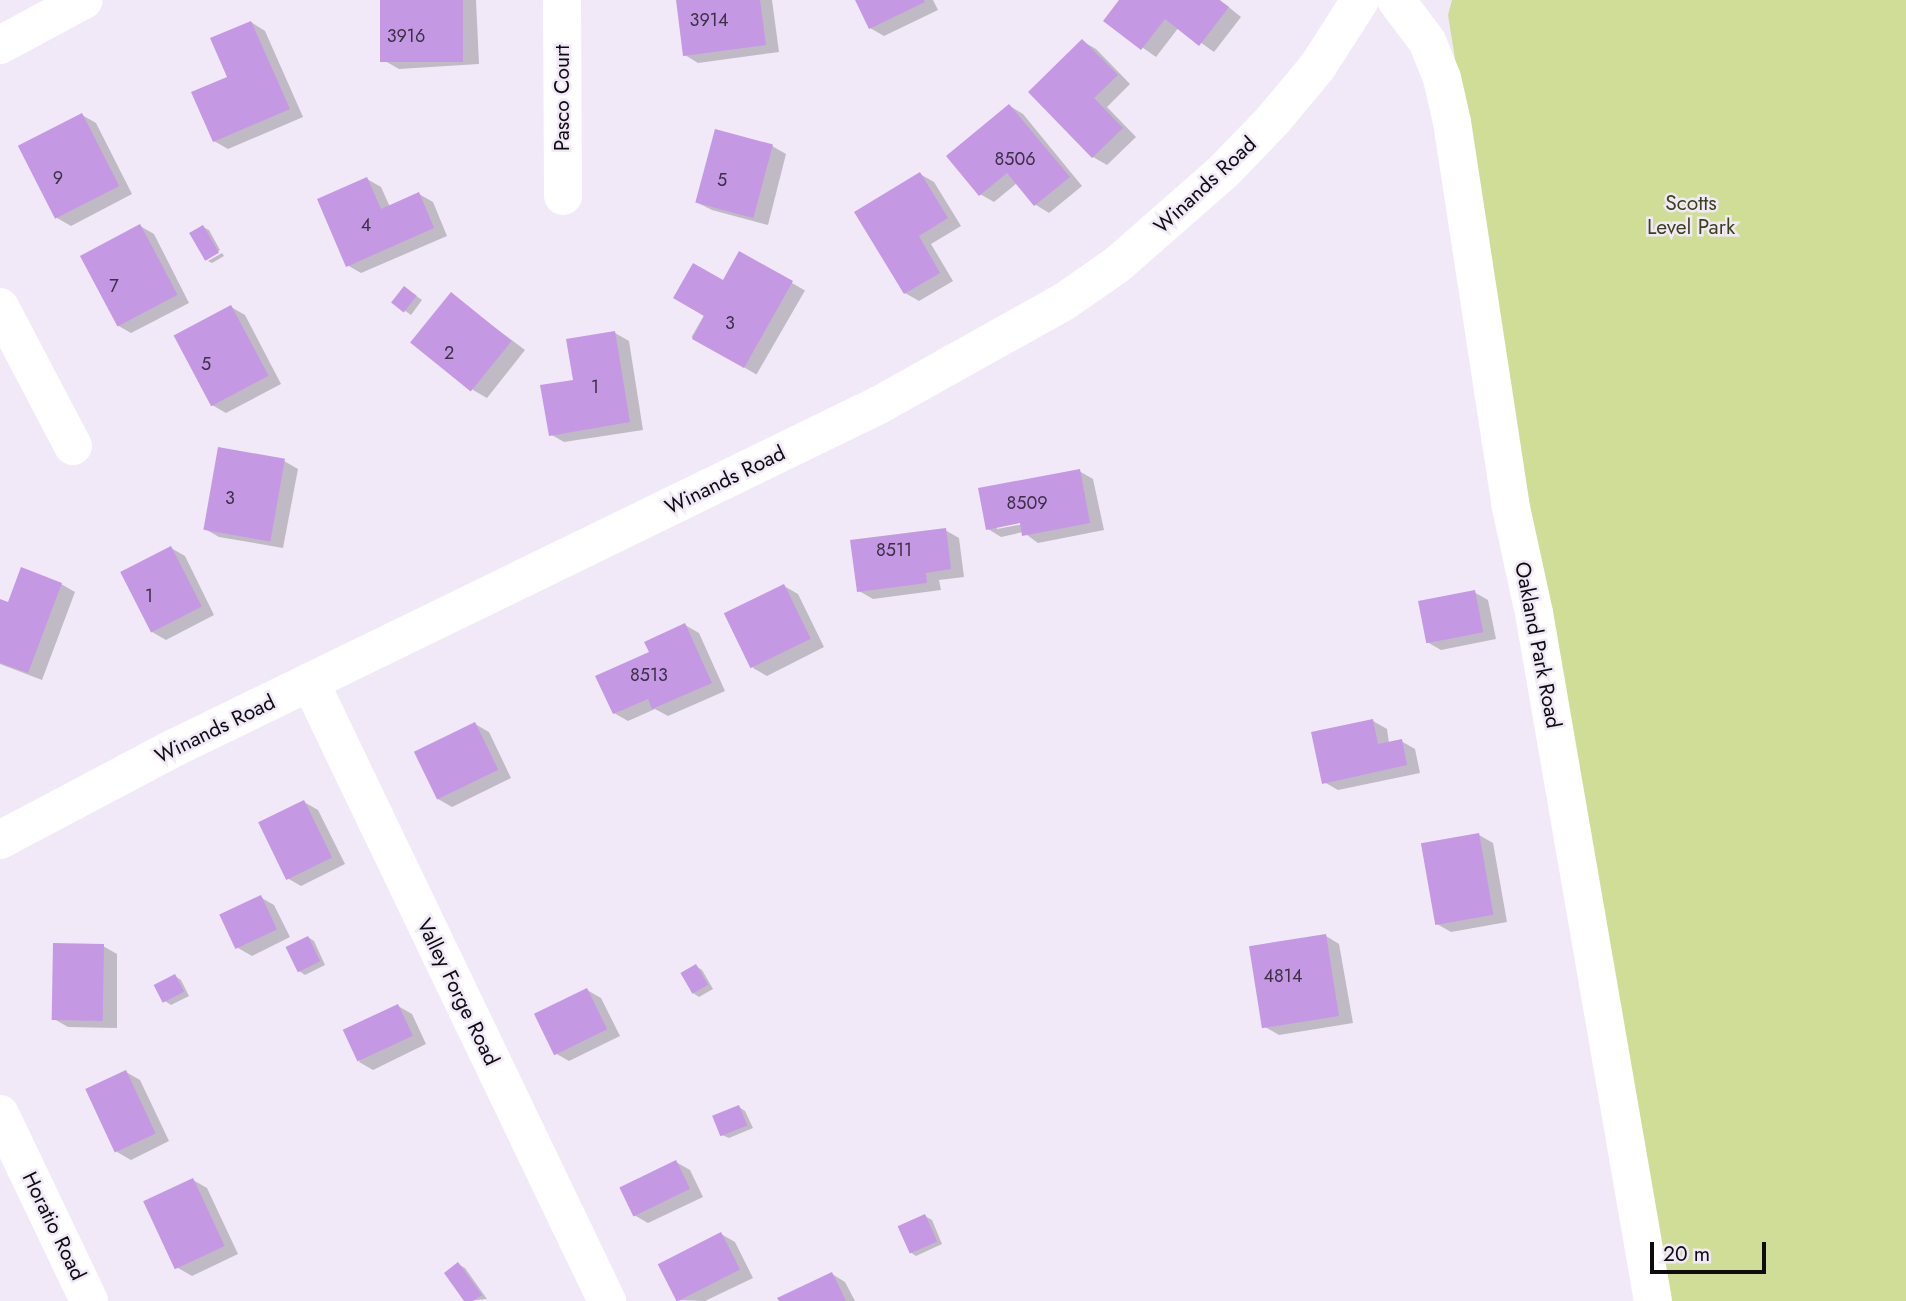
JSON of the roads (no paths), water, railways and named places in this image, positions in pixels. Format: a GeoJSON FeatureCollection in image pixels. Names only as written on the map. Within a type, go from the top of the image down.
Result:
{"type":"FeatureCollection","features":[{"type":"Feature","properties":{"kind":"street"},"geometry":{"type":"LineString","coordinates":[[0,45],[84,0]]}},
{"type":"Feature","properties":{"kind":"street","name":"Pasco Court"},"geometry":{"type":"LineString","coordinates":[[562,0],[563,195]]}},
{"type":"Feature","properties":{"kind":"street","name":"Winands Road"},"geometry":{"type":"LineString","coordinates":[[0,840],[176,747],[879,405],[1065,301],[1129,255],[1232,163],[1318,66],[1360,0]]}},
{"type":"Feature","properties":{"kind":"street","name":"Oakland Park Road"},"geometry":{"type":"LineString","coordinates":[[1396,0],[1427,41],[1442,78],[1452,122],[1510,503],[1534,613],[1653,1301]]}},
{"type":"Feature","properties":{"kind":"street"},"geometry":{"type":"LineString","coordinates":[[0,307],[73,446]]}},
{"type":"Feature","properties":{"kind":"street","name":"Valley Forge Road"},"geometry":{"type":"LineString","coordinates":[[310,682],[607,1301]]}},
{"type":"Feature","properties":{"kind":"street","name":"Horatio Road"},"geometry":{"type":"LineString","coordinates":[[0,1114],[89,1301]]}},
{"type":"Feature","properties":{"kind":"park label","name":"Scotts Level Park"},"geometry":{"type":"Point","coordinates":[1691,215]}}]}
